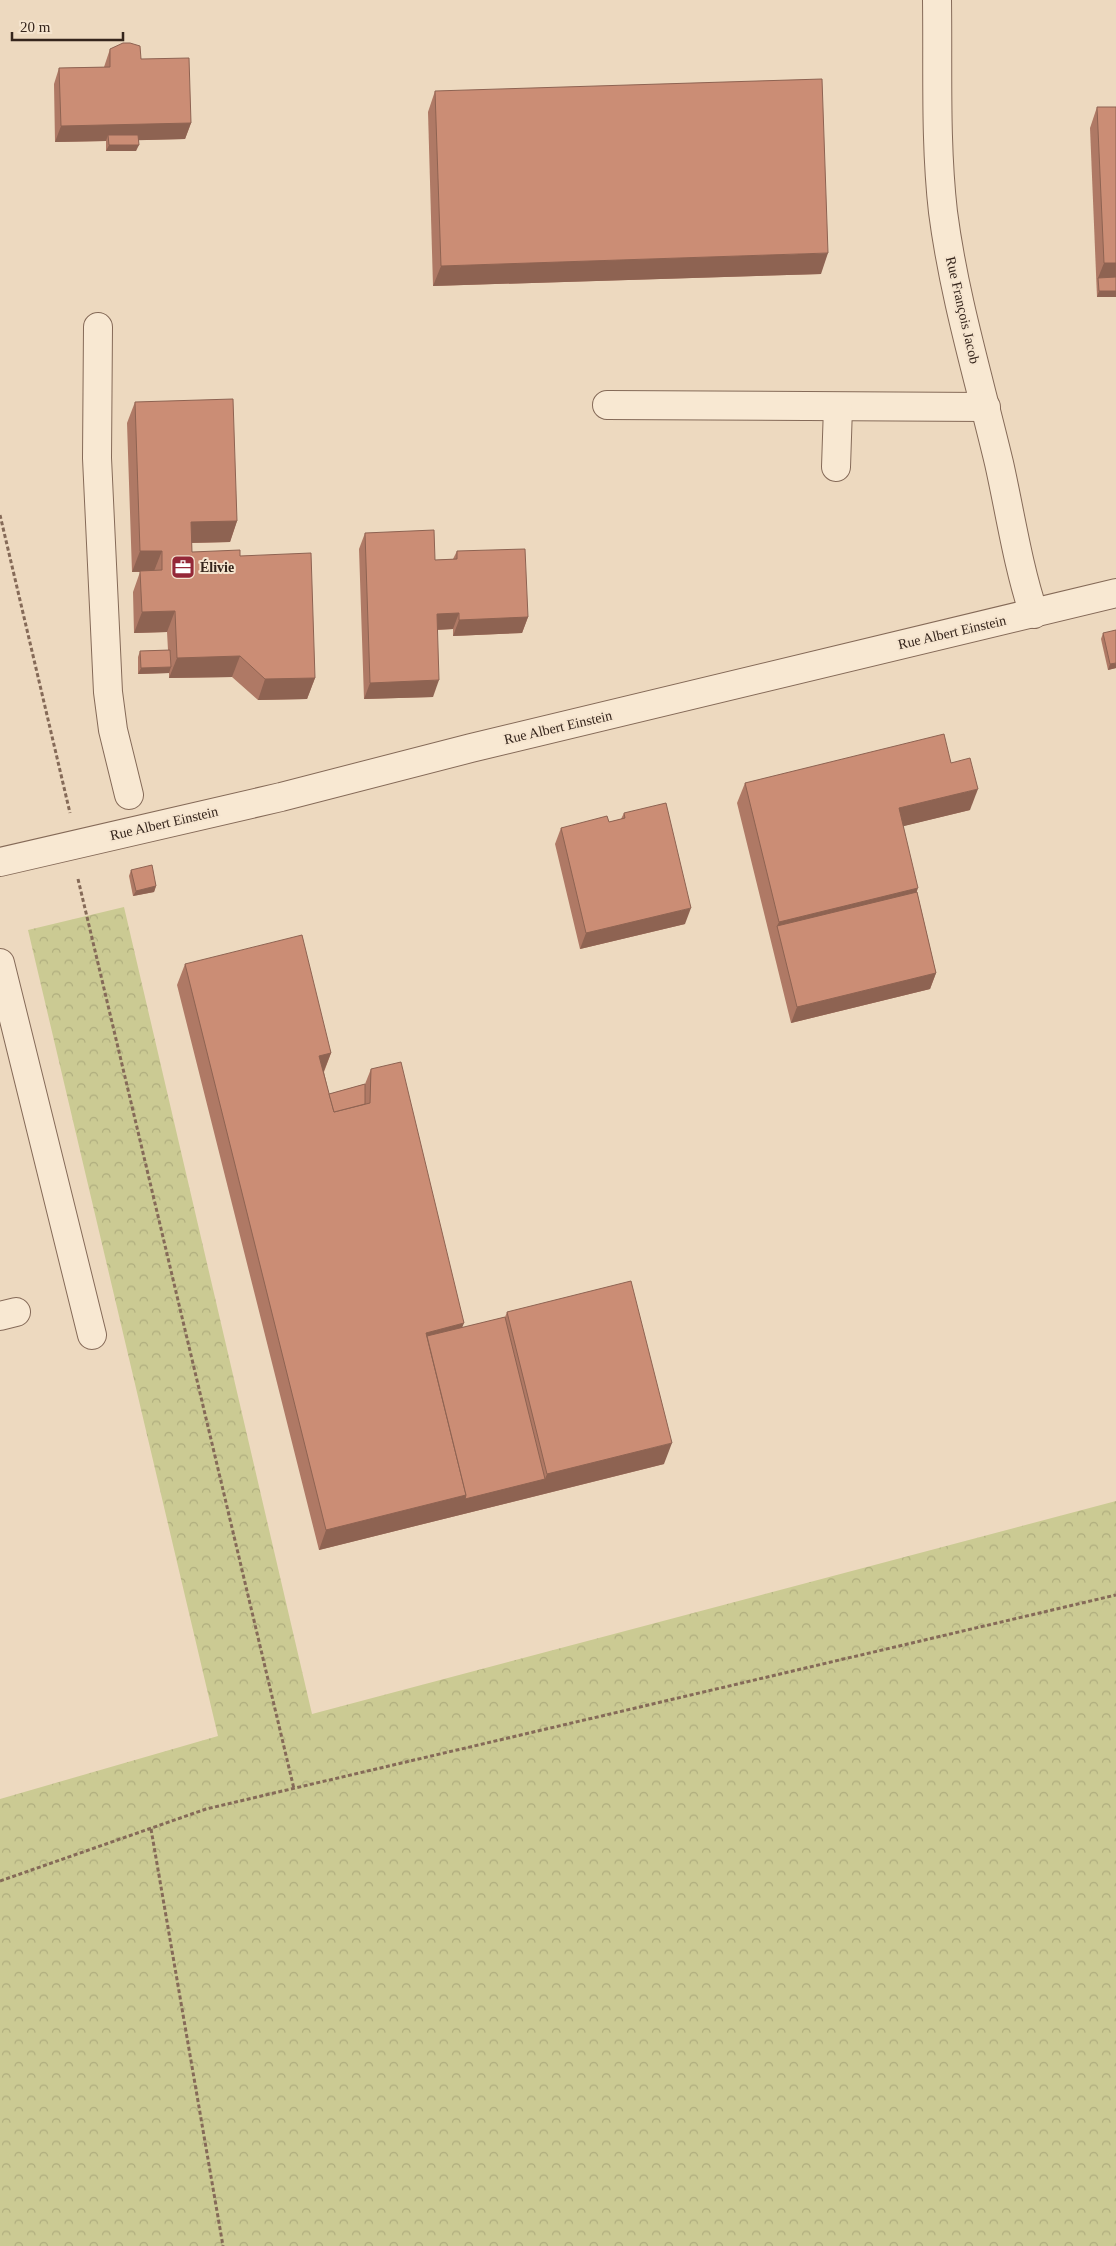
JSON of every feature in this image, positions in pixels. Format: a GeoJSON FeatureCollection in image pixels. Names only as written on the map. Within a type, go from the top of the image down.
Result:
{"type":"FeatureCollection","features":[{"type":"Feature","properties":{"kind":"street","name":"Rue François Jacob"},"geometry":{"type":"LineString","coordinates":[[937,0],[943,210],[953,275],[1013,522],[1027,593],[1034,614]]}},
{"type":"Feature","properties":{"kind":"street"},"geometry":{"type":"LineString","coordinates":[[98,327],[96,458],[108,692],[113,730],[129,796]]}},
{"type":"Feature","properties":{"kind":"street"},"geometry":{"type":"LineString","coordinates":[[607,405],[986,407]]}},
{"type":"Feature","properties":{"kind":"street"},"geometry":{"type":"LineString","coordinates":[[836,467],[838,406]]}},
{"type":"Feature","properties":{"kind":"street","name":"Rue Albert Einstein"},"geometry":{"type":"LineString","coordinates":[[0,862],[281,796],[471,748],[1116,593]]}},
{"type":"Feature","properties":{"kind":"street"},"geometry":{"type":"LineString","coordinates":[[0,963],[92,1334]]}},
{"type":"Feature","properties":{"kind":"path"},"geometry":{"type":"LineString","coordinates":[[0,515],[70,814],[70,845],[294,1789]]}},
{"type":"Feature","properties":{"kind":"path"},"geometry":{"type":"LineString","coordinates":[[0,1881],[206,1810],[1116,1595]]}},
{"type":"Feature","properties":{"kind":"path"},"geometry":{"type":"LineString","coordinates":[[151,1829],[223,2246]]}},
{"type":"Feature","properties":{"kind":"green space"},"geometry":{"type":"Polygon","coordinates":[[[124,907],[312,1714],[1116,1501],[1116,2246],[0,2246],[0,1799],[218,1736],[28,930],[124,907]]]}},
{"type":"Feature","properties":{"kind":"building"},"geometry":{"type":"Polygon","coordinates":[[[123,43],[140,46],[141,59],[189,58],[191,123],[61,126],[59,68],[110,67],[110,49],[123,43]]]}},
{"type":"Feature","properties":{"kind":"building"},"geometry":{"type":"Polygon","coordinates":[[[822,79],[828,253],[441,266],[435,91],[822,79]]]}},
{"type":"Feature","properties":{"kind":"building"},"geometry":{"type":"Polygon","coordinates":[[[1097,107],[1116,107],[1116,263],[1104,263],[1097,107]]]}},
{"type":"Feature","properties":{"kind":"building"},"geometry":{"type":"Polygon","coordinates":[[[108,135],[138,135],[139,145],[109,145],[108,135]]]}},
{"type":"Feature","properties":{"kind":"building"},"geometry":{"type":"Polygon","coordinates":[[[1116,277],[1116,291],[1099,291],[1098,278],[1116,277]]]}},
{"type":"Feature","properties":{"kind":"building"},"geometry":{"type":"Polygon","coordinates":[[[233,399],[237,521],[191,522],[192,552],[240,550],[240,556],[311,553],[315,678],[265,679],[240,656],[177,658],[175,611],[142,612],[140,571],[162,570],[162,551],[140,551],[135,402],[233,399]]]}},
{"type":"Feature","properties":{"kind":"building"},"geometry":{"type":"Polygon","coordinates":[[[434,530],[435,560],[457,559],[457,551],[525,549],[528,617],[459,620],[459,613],[437,614],[439,680],[370,683],[365,533],[434,530]]]}},
{"type":"Feature","properties":{"kind":"building"},"geometry":{"type":"Polygon","coordinates":[[[1116,630],[1116,663],[1110,664],[1103,633],[1116,630]]]}},
{"type":"Feature","properties":{"kind":"building"},"geometry":{"type":"Polygon","coordinates":[[[170,650],[171,667],[141,668],[140,651],[170,650]]]}},
{"type":"Feature","properties":{"kind":"building"},"geometry":{"type":"Polygon","coordinates":[[[944,734],[951,763],[970,758],[978,789],[899,808],[918,888],[779,922],[745,783],[944,734]]]}},
{"type":"Feature","properties":{"kind":"building"},"geometry":{"type":"Polygon","coordinates":[[[666,803],[691,908],[586,933],[561,828],[607,816],[609,822],[625,818],[624,813],[666,803]]]}},
{"type":"Feature","properties":{"kind":"building"},"geometry":{"type":"Polygon","coordinates":[[[152,865],[156,886],[136,891],[131,870],[152,865]]]}},
{"type":"Feature","properties":{"kind":"building"},"geometry":{"type":"Polygon","coordinates":[[[917,892],[936,973],[797,1007],[777,926],[917,892]]]}},
{"type":"Feature","properties":{"kind":"building"},"geometry":{"type":"Polygon","coordinates":[[[302,935],[331,1053],[319,1056],[334,1112],[370,1103],[371,1069],[401,1062],[464,1323],[426,1333],[466,1495],[326,1530],[185,964],[302,935]]]}},
{"type":"Feature","properties":{"kind":"building"},"geometry":{"type":"Polygon","coordinates":[[[365,1084],[365,1104],[334,1112],[329,1094],[365,1084]]]}},
{"type":"Feature","properties":{"kind":"building"},"geometry":{"type":"Polygon","coordinates":[[[631,1281],[672,1443],[547,1474],[507,1312],[631,1281]]]}},
{"type":"Feature","properties":{"kind":"building"},"geometry":{"type":"Polygon","coordinates":[[[505,1317],[545,1479],[465,1499],[466,1495],[427,1336],[505,1317]]]}},
{"type":"Feature","properties":{"kind":"place","name":"Élivie"},"geometry":{"type":"Point","coordinates":[183,567]}}]}
